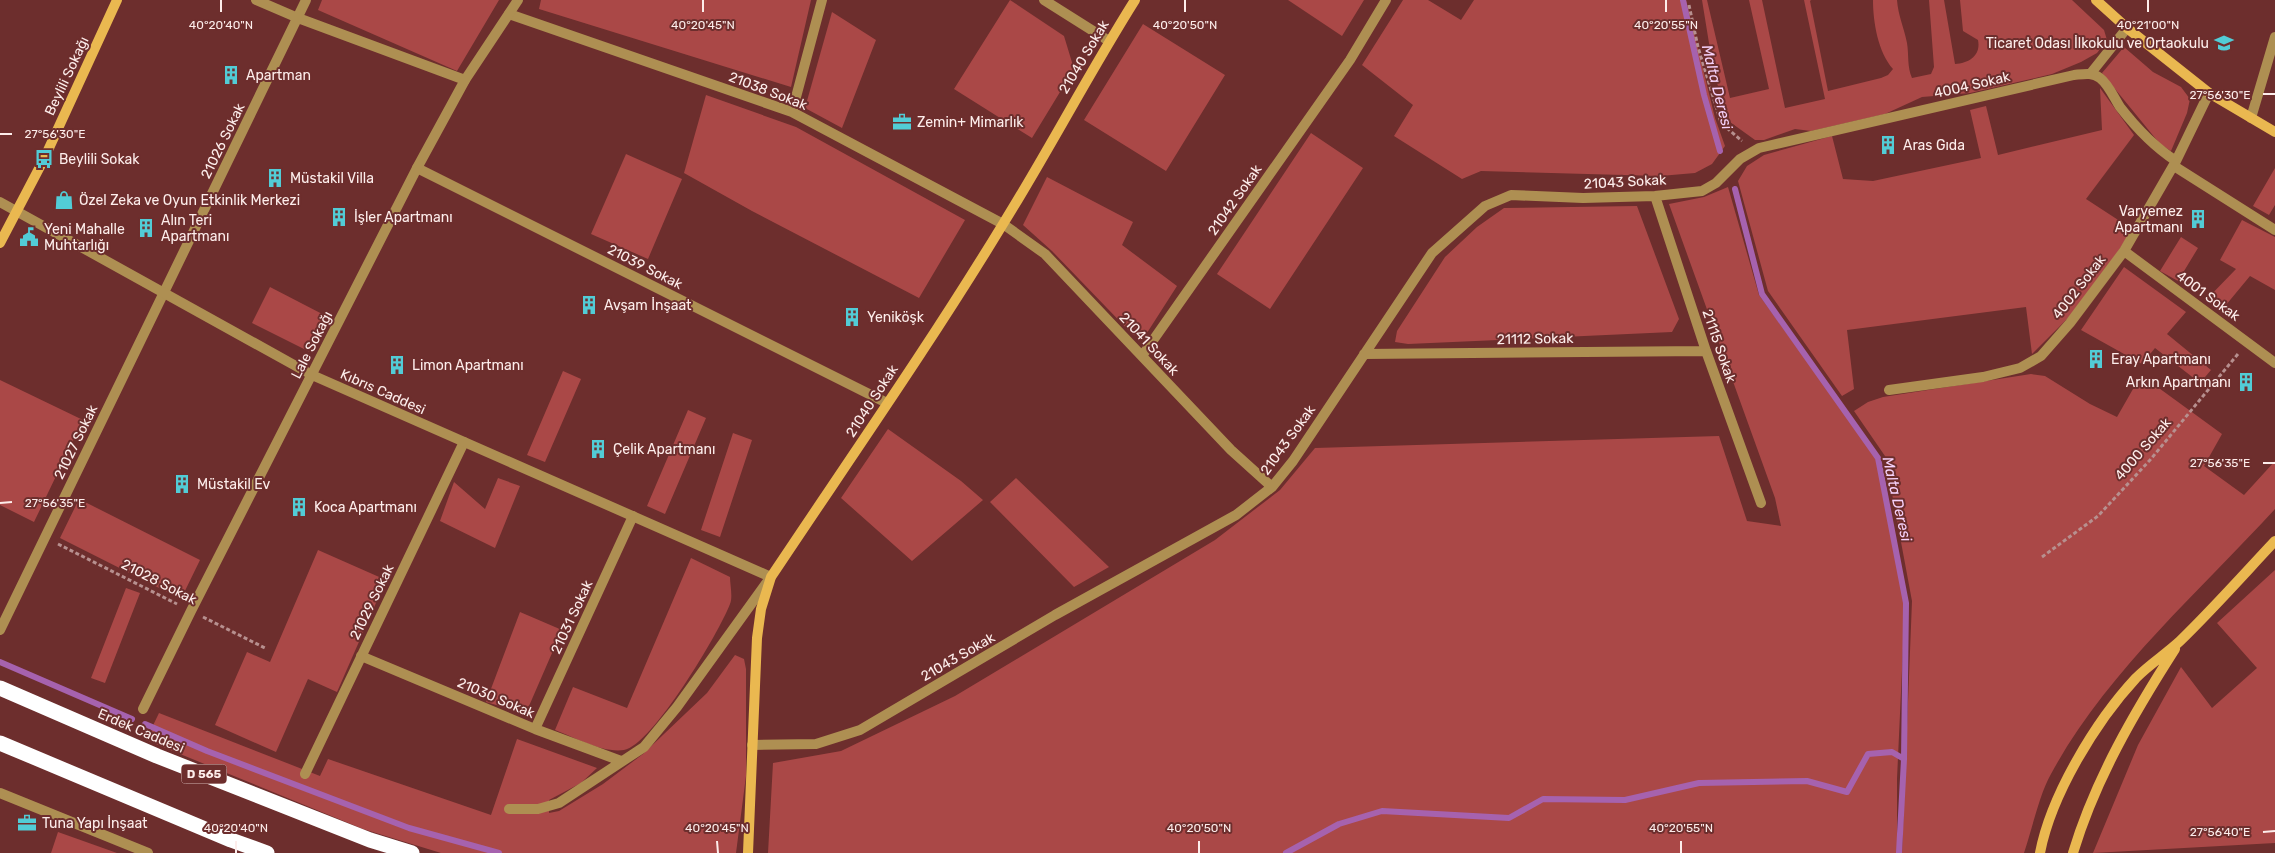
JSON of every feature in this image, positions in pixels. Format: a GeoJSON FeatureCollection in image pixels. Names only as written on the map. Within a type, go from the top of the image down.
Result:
{"type":"FeatureCollection","features":[{"type":"Feature","properties":{"kind":"highway","name":"Erdek Caddesi"},"geometry":{"type":"LineString","coordinates":[[0,688],[157,756],[370,840],[412,853]]}},
{"type":"Feature","properties":{"kind":"highway"},"geometry":{"type":"LineString","coordinates":[[0,743],[231,840],[267,853]]}},
{"type":"Feature","properties":{"kind":"street","name":"Beylili Sokağı"},"geometry":{"type":"LineString","coordinates":[[0,243],[44,159],[117,0]]}},
{"type":"Feature","properties":{"kind":"street"},"geometry":{"type":"LineString","coordinates":[[256,0],[298,18],[465,80]]}},
{"type":"Feature","properties":{"kind":"street","name":"21026 Sokak"},"geometry":{"type":"LineString","coordinates":[[164,293],[306,0]]}},
{"type":"Feature","properties":{"kind":"street","name":"Lale Sokağı"},"geometry":{"type":"LineString","coordinates":[[143,709],[417,168],[465,80],[518,0]]}},
{"type":"Feature","properties":{"kind":"street"},"geometry":{"type":"LineString","coordinates":[[792,112],[822,0]]}},
{"type":"Feature","properties":{"kind":"street"},"geometry":{"type":"LineString","coordinates":[[1044,0],[1109,41]]}},
{"type":"Feature","properties":{"kind":"street","name":"21040 Sokak"},"geometry":{"type":"LineString","coordinates":[[748,853],[757,638],[761,609],[771,577],[1004,224],[1109,41],[1136,0]]}},
{"type":"Feature","properties":{"kind":"street","name":"21042 Sokak"},"geometry":{"type":"LineString","coordinates":[[1142,356],[1350,60],[1386,0]]}},
{"type":"Feature","properties":{"kind":"street"},"geometry":{"type":"LineString","coordinates":[[2096,0],[2127,28],[2209,93],[2275,132]]}},
{"type":"Feature","properties":{"kind":"street","name":"21038 Sokak"},"geometry":{"type":"LineString","coordinates":[[509,14],[792,112],[1004,224]]}},
{"type":"Feature","properties":{"kind":"street"},"geometry":{"type":"LineString","coordinates":[[2127,28],[2091,73],[2101,78],[2108,86],[2136,128],[2175,164],[2275,230]]}},
{"type":"Feature","properties":{"kind":"street"},"geometry":{"type":"LineString","coordinates":[[2251,118],[2275,37]]}},
{"type":"Feature","properties":{"kind":"street","name":"4004 Sokak"},"geometry":{"type":"LineString","coordinates":[[1740,159],[1759,148],[2074,75],[2091,73]]}},
{"type":"Feature","properties":{"kind":"street","name":"4002 Sokak"},"geometry":{"type":"LineString","coordinates":[[1889,390],[1983,377],[2020,368],[2041,356],[2070,323],[2124,252],[2175,164],[2209,93]]}},
{"type":"Feature","properties":{"kind":"street","name":"21043 Sokak"},"geometry":{"type":"LineString","coordinates":[[752,745],[816,744],[860,730],[1055,615],[1236,515],[1272,487],[1293,461],[1432,253],[1485,206],[1511,195],[1583,198],[1655,196],[1702,191],[1716,183],[1740,159]]}},
{"type":"Feature","properties":{"kind":"street","name":"21039 Sokak"},"geometry":{"type":"LineString","coordinates":[[417,168],[887,403]]}},
{"type":"Feature","properties":{"kind":"street","name":"21115 Sokak"},"geometry":{"type":"LineString","coordinates":[[1655,196],[1706,351],[1761,503]]}},
{"type":"Feature","properties":{"kind":"street","name":"Kıbrıs Caddesi"},"geometry":{"type":"LineString","coordinates":[[0,202],[312,375],[771,577]]}},
{"type":"Feature","properties":{"kind":"street","name":"21041 Sokak"},"geometry":{"type":"LineString","coordinates":[[1004,224],[1045,254],[1231,450],[1272,487]]}},
{"type":"Feature","properties":{"kind":"street","name":"4001 Sokak"},"geometry":{"type":"LineString","coordinates":[[2124,252],[2275,363]]}},
{"type":"Feature","properties":{"kind":"street","name":"21027 Sokak"},"geometry":{"type":"LineString","coordinates":[[0,630],[44,536],[164,293]]}},
{"type":"Feature","properties":{"kind":"street","name":"21112 Sokak"},"geometry":{"type":"LineString","coordinates":[[1364,354],[1706,351]]}},
{"type":"Feature","properties":{"kind":"street","name":"21029 Sokak"},"geometry":{"type":"LineString","coordinates":[[305,774],[464,442]]}},
{"type":"Feature","properties":{"kind":"street","name":"21031 Sokak"},"geometry":{"type":"LineString","coordinates":[[535,729],[633,516]]}},
{"type":"Feature","properties":{"kind":"street"},"geometry":{"type":"LineString","coordinates":[[2040,853],[2053,806],[2066,781],[2110,710],[2137,677],[2179,642],[2275,541]]}},
{"type":"Feature","properties":{"kind":"street"},"geometry":{"type":"LineString","coordinates":[[509,809],[538,809],[559,804],[644,747],[678,707],[771,577]]}},
{"type":"Feature","properties":{"kind":"street"},"geometry":{"type":"LineString","coordinates":[[2073,853],[2094,795],[2125,730],[2179,642]]}},
{"type":"Feature","properties":{"kind":"street","name":"21030 Sokak"},"geometry":{"type":"LineString","coordinates":[[361,656],[535,729],[621,761]]}},
{"type":"Feature","properties":{"kind":"street"},"geometry":{"type":"LineString","coordinates":[[0,793],[148,853]]}},
{"type":"Feature","properties":{"kind":"path"},"geometry":{"type":"LineString","coordinates":[[1689,4],[1698,47],[1722,123],[1742,141],[1759,148]]}},
{"type":"Feature","properties":{"kind":"path","name":"4000 Sokak"},"geometry":{"type":"LineString","coordinates":[[2042,557],[2098,516],[2150,460],[2248,342]]}},
{"type":"Feature","properties":{"kind":"path","name":"21028 Sokak"},"geometry":{"type":"LineString","coordinates":[[44,536],[265,648]]}},
{"type":"Feature","properties":{"kind":"shaded area"},"geometry":{"type":"Polygon","coordinates":[[[322,0],[499,0],[457,71],[318,10],[322,0]]]}},
{"type":"Feature","properties":{"kind":"shaded area"},"geometry":{"type":"Polygon","coordinates":[[[541,0],[811,0],[791,87],[539,9],[541,0]]]}},
{"type":"Feature","properties":{"kind":"shaded area"},"geometry":{"type":"Polygon","coordinates":[[[1010,0],[1064,36],[1074,69],[1032,138],[954,89],[1010,0]]]}},
{"type":"Feature","properties":{"kind":"shaded area"},"geometry":{"type":"Polygon","coordinates":[[[1288,0],[1364,0],[1342,36],[1288,0]]]}},
{"type":"Feature","properties":{"kind":"shaded area"},"geometry":{"type":"Polygon","coordinates":[[[1403,0],[1428,0],[1461,20],[1474,0],[1686,0],[1715,118],[1725,146],[1712,164],[1695,173],[1660,176],[1481,171],[1462,179],[1394,136],[1413,105],[1362,65],[1403,0]]]}},
{"type":"Feature","properties":{"kind":"shaded area"},"geometry":{"type":"Polygon","coordinates":[[[1702,0],[1707,0],[1730,98],[1769,89],[1749,0],[1762,0],[1785,108],[1825,99],[1804,0],[1811,0],[1828,91],[1881,78],[1888,75],[1893,69],[1884,54],[1877,36],[1873,0],[1897,0],[1907,43],[1912,78],[1931,74],[1934,67],[1929,0],[1944,0],[1955,64],[1970,60],[1978,50],[1978,40],[1963,31],[1960,0],[2072,0],[2104,30],[2107,40],[2097,53],[2052,74],[1970,93],[1922,97],[1885,114],[1811,131],[1795,129],[1764,140],[1755,140],[1730,122],[1714,74],[1702,0]]]}},
{"type":"Feature","properties":{"kind":"shaded area"},"geometry":{"type":"Polygon","coordinates":[[[832,12],[876,40],[842,128],[805,108],[832,12]]]}},
{"type":"Feature","properties":{"kind":"shaded area"},"geometry":{"type":"Polygon","coordinates":[[[1143,24],[1225,75],[1166,171],[1084,120],[1143,24]]]}},
{"type":"Feature","properties":{"kind":"shaded area"},"geometry":{"type":"Polygon","coordinates":[[[2124,47],[2153,72],[2181,87],[2190,99],[2187,113],[2171,151],[2160,144],[2102,73],[2124,47]]]}},
{"type":"Feature","properties":{"kind":"shaded area"},"geometry":{"type":"Polygon","coordinates":[[[2100,88],[2134,135],[2086,199],[2132,229],[2111,263],[2073,313],[2032,354],[2026,307],[1847,330],[1854,389],[1842,396],[1768,291],[1738,181],[1747,166],[1764,155],[1832,136],[1843,179],[1873,181],[1981,158],[1970,110],[1986,106],[1998,155],[2102,130],[2100,88]]]}},
{"type":"Feature","properties":{"kind":"shaded area"},"geometry":{"type":"Polygon","coordinates":[[[706,95],[796,127],[965,220],[919,298],[752,211],[684,173],[706,95]]]}},
{"type":"Feature","properties":{"kind":"shaded area"},"geometry":{"type":"Polygon","coordinates":[[[1311,133],[1363,168],[1270,309],[1217,274],[1311,133]]]}},
{"type":"Feature","properties":{"kind":"shaded area"},"geometry":{"type":"Polygon","coordinates":[[[626,154],[682,179],[648,259],[591,234],[626,154]]]}},
{"type":"Feature","properties":{"kind":"shaded area"},"geometry":{"type":"Polygon","coordinates":[[[2275,168],[2275,205],[2269,215],[2253,206],[2275,168]]]}},
{"type":"Feature","properties":{"kind":"shaded area"},"geometry":{"type":"Polygon","coordinates":[[[1047,177],[1133,222],[1122,245],[1177,286],[1145,336],[1133,335],[1052,251],[1023,225],[1047,177]]]}},
{"type":"Feature","properties":{"kind":"shaded area"},"geometry":{"type":"Polygon","coordinates":[[[1728,187],[1759,295],[1878,460],[1905,605],[1897,779],[1897,853],[768,853],[773,763],[841,751],[955,696],[1215,540],[1280,490],[1315,448],[1719,436],[1747,521],[1781,526],[1775,498],[1669,204],[1704,197],[1728,187]]]}},
{"type":"Feature","properties":{"kind":"shaded area"},"geometry":{"type":"Polygon","coordinates":[[[1637,206],[1679,319],[1672,332],[1408,344],[1395,342],[1397,331],[1445,257],[1477,227],[1504,208],[1637,206]]]}},
{"type":"Feature","properties":{"kind":"shaded area"},"geometry":{"type":"Polygon","coordinates":[[[2242,220],[2275,237],[2275,290],[2250,276],[2221,311],[2206,300],[2236,269],[2220,260],[2242,220]]]}},
{"type":"Feature","properties":{"kind":"shaded area"},"geometry":{"type":"Polygon","coordinates":[[[2181,237],[2198,248],[2178,281],[2160,271],[2181,237]]]}},
{"type":"Feature","properties":{"kind":"shaded area"},"geometry":{"type":"Polygon","coordinates":[[[2124,267],[2186,312],[2167,334],[2211,370],[2200,383],[2155,348],[2142,364],[2081,330],[2124,267]]]}},
{"type":"Feature","properties":{"kind":"shaded area"},"geometry":{"type":"Polygon","coordinates":[[[270,287],[328,317],[310,352],[252,323],[270,287]]]}},
{"type":"Feature","properties":{"kind":"shaded area"},"geometry":{"type":"Polygon","coordinates":[[[563,371],[581,379],[545,462],[527,455],[563,371]]]}},
{"type":"Feature","properties":{"kind":"shaded area"},"geometry":{"type":"Polygon","coordinates":[[[2031,374],[2045,376],[2090,404],[2117,417],[2141,375],[2222,434],[2204,466],[2244,495],[2275,461],[2275,509],[2154,636],[2098,702],[2073,737],[2047,782],[2024,853],[1902,853],[1912,601],[1885,456],[1854,411],[1868,402],[1883,397],[2031,374]]]}},
{"type":"Feature","properties":{"kind":"shaded area"},"geometry":{"type":"Polygon","coordinates":[[[0,380],[83,420],[34,522],[0,505],[0,380]]]}},
{"type":"Feature","properties":{"kind":"shaded area"},"geometry":{"type":"Polygon","coordinates":[[[688,410],[706,418],[665,514],[647,506],[688,410]]]}},
{"type":"Feature","properties":{"kind":"shaded area"},"geometry":{"type":"Polygon","coordinates":[[[888,429],[961,481],[983,500],[912,561],[841,498],[888,429]]]}},
{"type":"Feature","properties":{"kind":"shaded area"},"geometry":{"type":"Polygon","coordinates":[[[733,433],[752,440],[720,537],[701,530],[733,433]]]}},
{"type":"Feature","properties":{"kind":"shaded area"},"geometry":{"type":"Polygon","coordinates":[[[498,478],[520,486],[495,548],[440,521],[454,482],[485,509],[498,478]]]}},
{"type":"Feature","properties":{"kind":"shaded area"},"geometry":{"type":"Polygon","coordinates":[[[1016,478],[1109,567],[1074,587],[990,502],[1016,478]]]}},
{"type":"Feature","properties":{"kind":"shaded area"},"geometry":{"type":"Polygon","coordinates":[[[79,499],[200,560],[181,599],[60,538],[79,499]]]}},
{"type":"Feature","properties":{"kind":"shaded area"},"geometry":{"type":"Polygon","coordinates":[[[318,550],[386,580],[337,692],[308,679],[276,752],[215,725],[247,652],[270,662],[318,550]]]}},
{"type":"Feature","properties":{"kind":"shaded area"},"geometry":{"type":"Polygon","coordinates":[[[691,558],[730,577],[731,601],[713,638],[684,686],[667,709],[636,744],[624,750],[598,747],[555,730],[573,687],[627,708],[691,558]]]}},
{"type":"Feature","properties":{"kind":"shaded area"},"geometry":{"type":"Polygon","coordinates":[[[2275,570],[2275,843],[2093,853],[2138,745],[2181,667],[2212,708],[2257,668],[2217,623],[2275,570]]]}},
{"type":"Feature","properties":{"kind":"shaded area"},"geometry":{"type":"Polygon","coordinates":[[[126,588],[140,593],[105,683],[91,678],[126,588]]]}},
{"type":"Feature","properties":{"kind":"shaded area"},"geometry":{"type":"Polygon","coordinates":[[[520,612],[562,630],[529,706],[517,711],[486,702],[520,612]]]}},
{"type":"Feature","properties":{"kind":"shaded area"},"geometry":{"type":"Polygon","coordinates":[[[735,655],[744,659],[746,669],[746,776],[736,853],[441,853],[363,829],[146,740],[159,713],[320,776],[328,759],[491,815],[517,739],[597,768],[581,783],[549,800],[549,813],[559,811],[603,784],[643,754],[707,693],[735,655]]]}},
{"type":"Feature","properties":{"kind":"shaded area"},"geometry":{"type":"Polygon","coordinates":[[[58,832],[117,853],[51,853],[58,832]]]}},
{"type":"Feature","properties":{"kind":"waterway","name":"Malta Deresi"},"geometry":{"type":"LineString","coordinates":[[1683,0],[1704,95],[1720,151]]}},
{"type":"Feature","properties":{"kind":"waterway","name":"Malta Deresi"},"geometry":{"type":"LineString","coordinates":[[1735,189],[1762,294],[1878,458],[1906,603],[1904,759],[1899,853]]}},
{"type":"Feature","properties":{"kind":"waterway"},"geometry":{"type":"LineString","coordinates":[[0,662],[132,719]]}},
{"type":"Feature","properties":{"kind":"waterway"},"geometry":{"type":"LineString","coordinates":[[145,724],[207,751],[409,828],[499,853]]}},
{"type":"Feature","properties":{"kind":"waterway"},"geometry":{"type":"LineString","coordinates":[[1286,853],[1339,824],[1382,811],[1509,818],[1543,799],[1625,800],[1699,783],[1807,781],[1847,792],[1868,754],[1892,752],[1904,759]]}},
{"type":"Feature","properties":{"kind":"place","name":"Ticaret Odası İlkokulu ve Ortaokulu"},"geometry":{"type":"Point","coordinates":[2224,43]}},
{"type":"Feature","properties":{"kind":"place","name":"Apartman"},"geometry":{"type":"Point","coordinates":[231,75]}},
{"type":"Feature","properties":{"kind":"place","name":"Zemin+ Mimarlık"},"geometry":{"type":"Point","coordinates":[902,122]}},
{"type":"Feature","properties":{"kind":"place","name":"Aras Gıda"},"geometry":{"type":"Point","coordinates":[1888,145]}},
{"type":"Feature","properties":{"kind":"place","name":"Beylili Sokak"},"geometry":{"type":"Point","coordinates":[44,159]}},
{"type":"Feature","properties":{"kind":"place","name":"Müstakil Villa"},"geometry":{"type":"Point","coordinates":[275,178]}},
{"type":"Feature","properties":{"kind":"place","name":"Özel Zeka ve Oyun Etkinlik Merkezi"},"geometry":{"type":"Point","coordinates":[64,200]}},
{"type":"Feature","properties":{"kind":"place","name":"İşler Apartmanı"},"geometry":{"type":"Point","coordinates":[339,217]}},
{"type":"Feature","properties":{"kind":"place","name":"Varyemez Apartmanı"},"geometry":{"type":"Point","coordinates":[2198,219]}},
{"type":"Feature","properties":{"kind":"place","name":"Alın Teri Apartmanı"},"geometry":{"type":"Point","coordinates":[146,228]}},
{"type":"Feature","properties":{"kind":"place","name":"Yeni Mahalle Muhtarlığı"},"geometry":{"type":"Point","coordinates":[29,237]}},
{"type":"Feature","properties":{"kind":"place","name":"Avşam İnşaat"},"geometry":{"type":"Point","coordinates":[589,305]}},
{"type":"Feature","properties":{"kind":"place","name":"Yeniköşk"},"geometry":{"type":"Point","coordinates":[852,317]}},
{"type":"Feature","properties":{"kind":"place","name":"Eray Apartmanı"},"geometry":{"type":"Point","coordinates":[2096,359]}},
{"type":"Feature","properties":{"kind":"place","name":"Limon Apartmanı"},"geometry":{"type":"Point","coordinates":[397,365]}},
{"type":"Feature","properties":{"kind":"place","name":"Arkın Apartmanı"},"geometry":{"type":"Point","coordinates":[2246,382]}},
{"type":"Feature","properties":{"kind":"place","name":"Çelik Apartmanı"},"geometry":{"type":"Point","coordinates":[598,449]}},
{"type":"Feature","properties":{"kind":"place","name":"Müstakil Ev"},"geometry":{"type":"Point","coordinates":[182,484]}},
{"type":"Feature","properties":{"kind":"place","name":"Koca Apartmanı"},"geometry":{"type":"Point","coordinates":[299,507]}},
{"type":"Feature","properties":{"kind":"place","name":"Tuna Yapı İnşaat"},"geometry":{"type":"Point","coordinates":[27,823]}}]}
